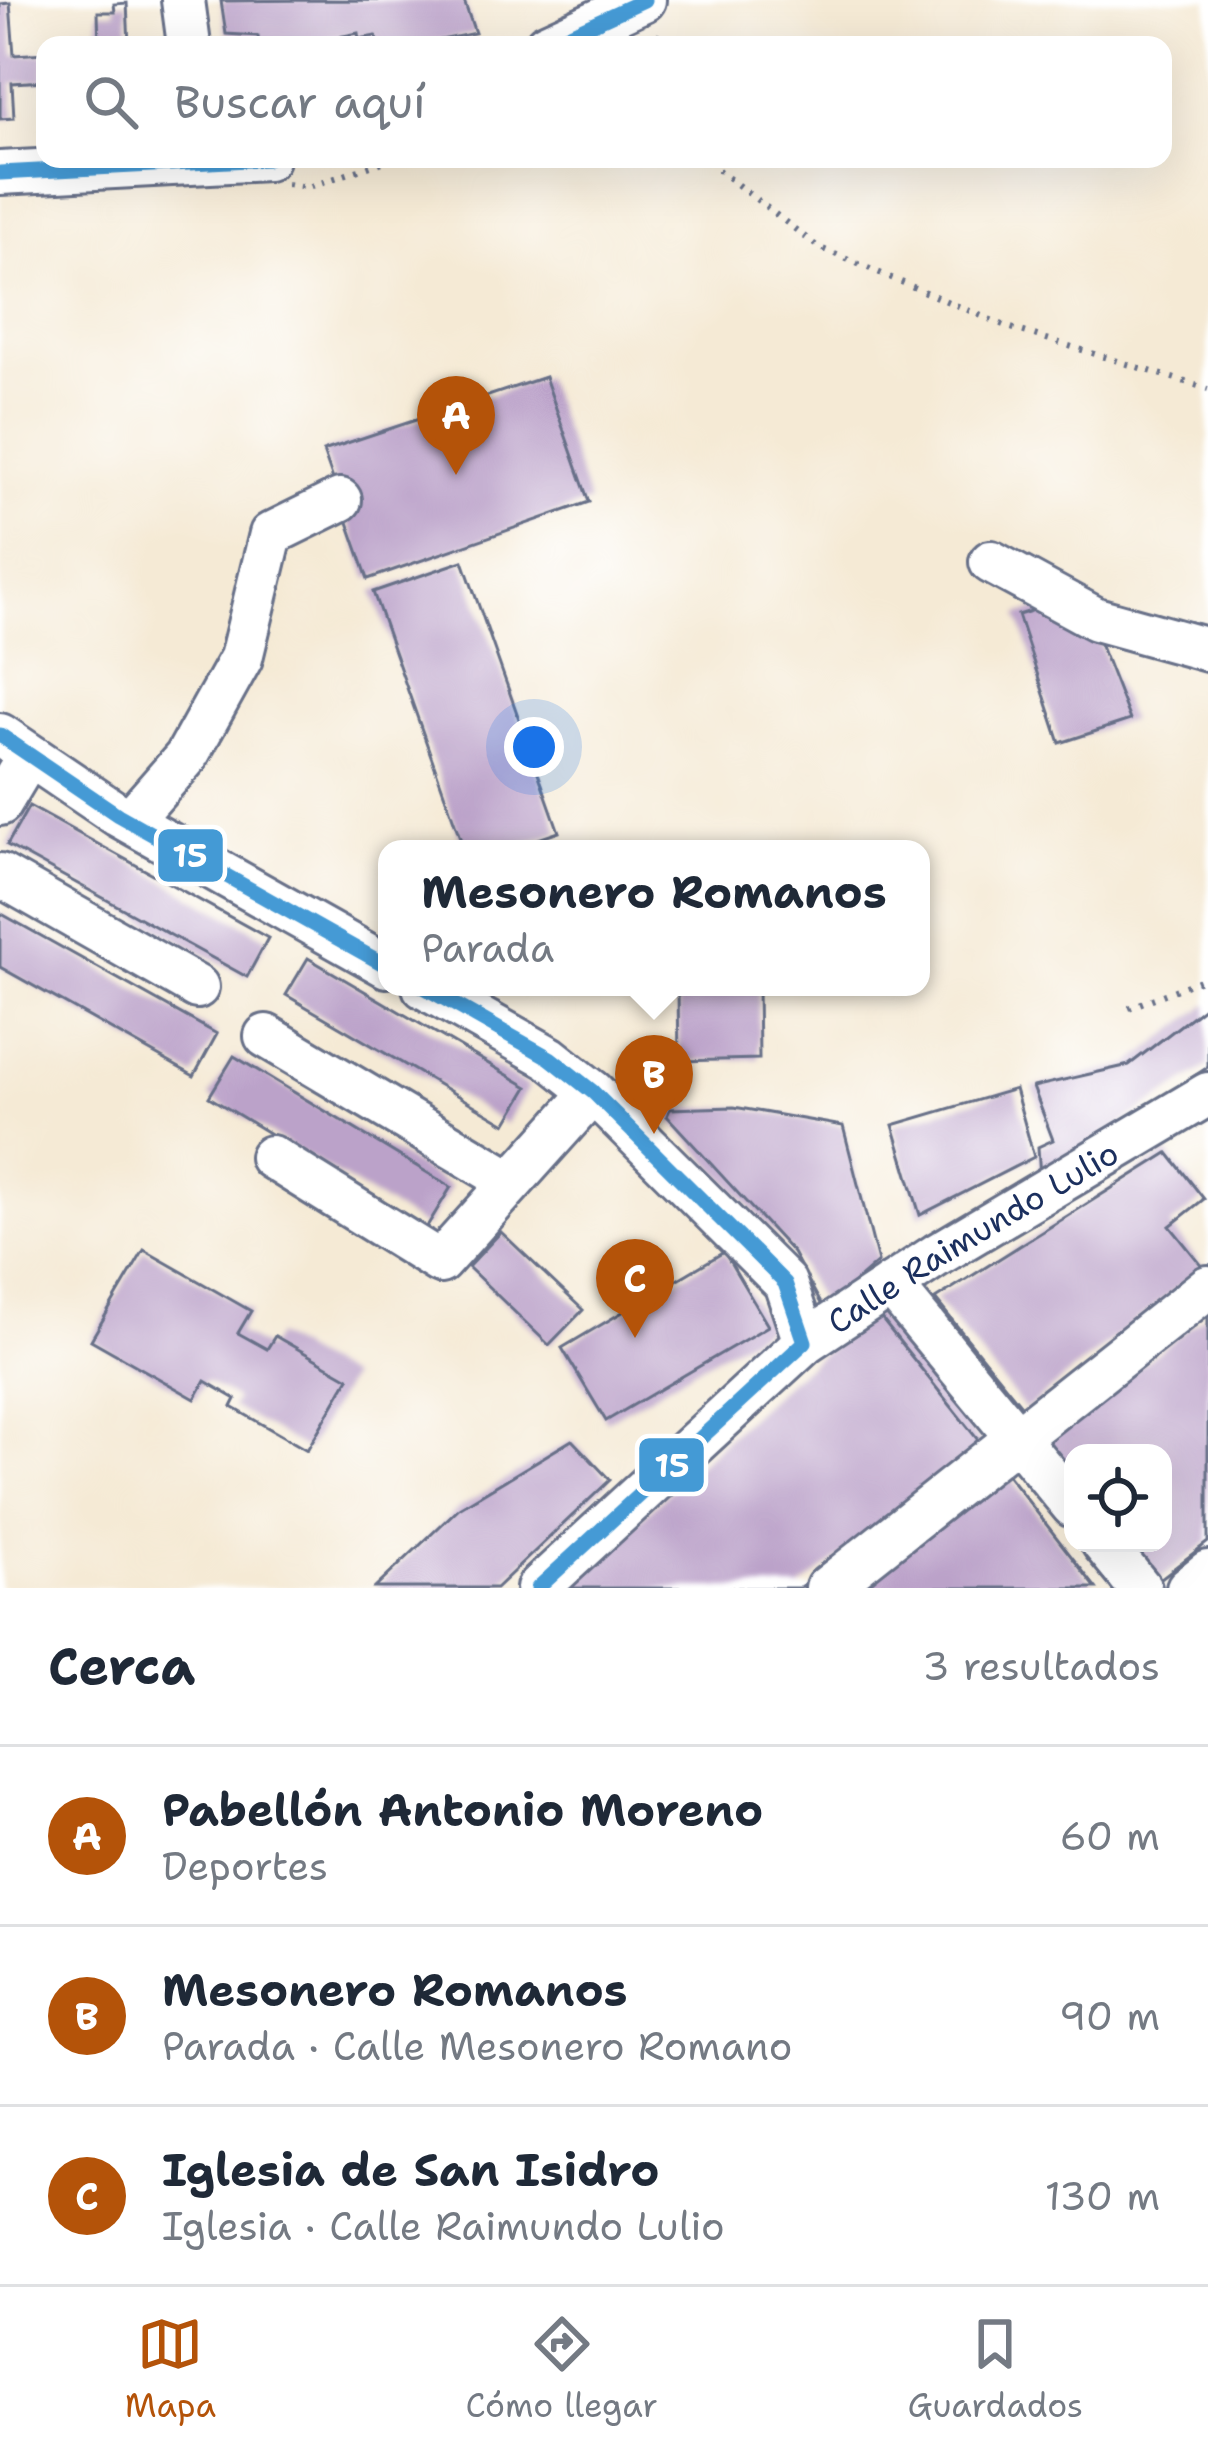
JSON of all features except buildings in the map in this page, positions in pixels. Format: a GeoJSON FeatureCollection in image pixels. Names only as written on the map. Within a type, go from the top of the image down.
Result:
{"type":"FeatureCollection","features":[{"type":"Feature","properties":{"kind":"street"},"geometry":{"type":"LineString","coordinates":[[183,0],[188,36]]}},
{"type":"Feature","properties":{"kind":"street"},"geometry":{"type":"LineString","coordinates":[[565,36],[644,0]]}},
{"type":"Feature","properties":{"kind":"street"},"geometry":{"type":"LineString","coordinates":[[0,173],[93,168]]}},
{"type":"Feature","properties":{"kind":"street"},"geometry":{"type":"LineString","coordinates":[[130,821],[186,757],[241,658],[271,534],[340,500]]}},
{"type":"Feature","properties":{"kind":"street"},"geometry":{"type":"LineString","coordinates":[[991,562],[1096,619],[1208,650]]}},
{"type":"Feature","properties":{"kind":"street"},"geometry":{"type":"LineString","coordinates":[[0,804],[14,746],[130,821],[378,961]]}},
{"type":"Feature","properties":{"kind":"street"},"geometry":{"type":"LineString","coordinates":[[0,875],[197,987]]}},
{"type":"Feature","properties":{"kind":"street"},"geometry":{"type":"LineString","coordinates":[[440,996],[550,1058],[593,1091],[784,1283],[805,1342]]}},
{"type":"Feature","properties":{"kind":"street"},"geometry":{"type":"LineString","coordinates":[[266,1036],[510,1181]]}},
{"type":"Feature","properties":{"kind":"street"},"geometry":{"type":"LineString","coordinates":[[271,1157],[440,1262],[593,1091]]}},
{"type":"Feature","properties":{"kind":"street","name":"Calle Raimundo Lulio"},"geometry":{"type":"LineString","coordinates":[[538,1588],[805,1342],[1208,1094]]}},
{"type":"Feature","properties":{"kind":"street"},"geometry":{"type":"LineString","coordinates":[[891,1286],[1064,1495]]}},
{"type":"Feature","properties":{"kind":"street"},"geometry":{"type":"LineString","coordinates":[[827,1588],[1208,1286]]}},
{"type":"Feature","properties":{"kind":"street"},"geometry":{"type":"LineString","coordinates":[[1110,1552],[1140,1588]]}},
{"type":"Feature","properties":{"kind":"street"},"geometry":{"type":"LineString","coordinates":[[1188,1588],[1208,1572]]}},
{"type":"Feature","properties":{"kind":"path"},"geometry":{"type":"LineString","coordinates":[[274,168],[282,184],[308,187],[365,168]]}},
{"type":"Feature","properties":{"kind":"path"},"geometry":{"type":"LineString","coordinates":[[717,168],[818,247],[1008,327],[1208,389]]}},
{"type":"Feature","properties":{"kind":"path"},"geometry":{"type":"LineString","coordinates":[[1129,1008],[1208,976]]}},
{"type":"Feature","properties":{"kind":"transit line","name":"15"},"geometry":{"type":"LineString","coordinates":[[566,36],[644,0]]}},
{"type":"Feature","properties":{"kind":"transit line","name":"15"},"geometry":{"type":"LineString","coordinates":[[0,173],[95,168]]}},
{"type":"Feature","properties":{"kind":"transit line","name":"15"},"geometry":{"type":"LineString","coordinates":[[0,735],[118,815],[378,961]]}},
{"type":"Feature","properties":{"kind":"transit line","name":"15"},"geometry":{"type":"LineString","coordinates":[[440,996],[550,1058],[593,1092],[785,1283],[805,1342]]}},
{"type":"Feature","properties":{"kind":"transit line","name":"15"},"geometry":{"type":"LineString","coordinates":[[538,1588],[805,1342]]}},
{"type":"Feature","properties":{"kind":"place","name":"Pabellón Antonio Moreno"},"geometry":{"type":"Point","coordinates":[456,475]}},
{"type":"Feature","properties":{"kind":"place","name":"Mesonero Romanos"},"geometry":{"type":"Point","coordinates":[654,1134]}},
{"type":"Feature","properties":{"kind":"place","name":"Iglesia de San Isidro"},"geometry":{"type":"Point","coordinates":[635,1338]}}]}
